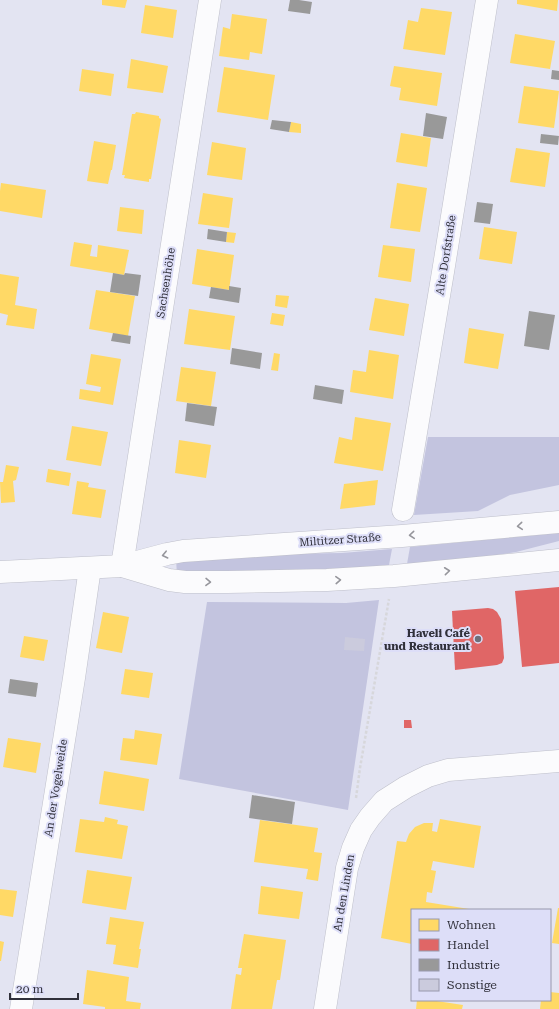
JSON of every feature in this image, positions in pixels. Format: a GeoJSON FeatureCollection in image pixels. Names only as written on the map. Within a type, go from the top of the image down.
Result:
{"type":"FeatureCollection","features":[{"type":"Feature","properties":{"kind":"street","name":"Sachsenhöhe"},"geometry":{"type":"LineString","coordinates":[[122,566],[210,0]]}},
{"type":"Feature","properties":{"kind":"street","name":"Alte Dorfstraße"},"geometry":{"type":"LineString","coordinates":[[403,510],[487,0]]}},
{"type":"Feature","properties":{"kind":"street","name":"Miltitzer Straße"},"geometry":{"type":"LineString","coordinates":[[0,572],[122,566],[183,551],[395,537],[559,522]]}},
{"type":"Feature","properties":{"kind":"street","name":"Miltitzer Straße"},"geometry":{"type":"LineString","coordinates":[[122,566],[169,580],[185,582],[227,582],[327,580],[394,576],[559,560]]}},
{"type":"Feature","properties":{"kind":"street","name":"An der Vogelweide"},"geometry":{"type":"LineString","coordinates":[[21,1009],[90,568]]}},
{"type":"Feature","properties":{"kind":"street","name":"An den Linden"},"geometry":{"type":"LineString","coordinates":[[325,1009],[347,868],[353,848],[361,830],[370,817],[384,802],[406,787],[428,776],[448,770],[559,761]]}},
{"type":"Feature","properties":{"kind":"path"},"geometry":{"type":"LineString","coordinates":[[361,830],[354,812],[387,607],[394,576]]}},
{"type":"Feature","properties":{"kind":"shaded area"},"geometry":{"type":"Polygon","coordinates":[[[428,437],[559,437],[559,485],[510,495],[478,511],[414,515],[428,437]]]}},
{"type":"Feature","properties":{"kind":"shaded area"},"geometry":{"type":"Polygon","coordinates":[[[559,533],[559,541],[516,552],[407,564],[410,547],[559,533]]]}},
{"type":"Feature","properties":{"kind":"shaded area"},"geometry":{"type":"Polygon","coordinates":[[[392,549],[389,565],[342,569],[177,576],[176,558],[222,555],[342,553],[392,549]]]}},
{"type":"Feature","properties":{"kind":"shaded area"},"geometry":{"type":"Polygon","coordinates":[[[379,600],[348,810],[179,779],[207,602],[346,603],[379,600]]]}},
{"type":"Feature","properties":{"kind":"building: Wohnen"},"geometry":{"type":"Polygon","coordinates":[[[102,0],[127,0],[125,8],[102,5],[102,0]]]}},
{"type":"Feature","properties":{"kind":"building: Wohnen"},"geometry":{"type":"Polygon","coordinates":[[[517,0],[558,0],[557,11],[517,4],[517,0]]]}},
{"type":"Feature","properties":{"kind":"building: Wohnen"},"geometry":{"type":"Polygon","coordinates":[[[145,5],[177,10],[173,38],[141,33],[145,5]]]}},
{"type":"Feature","properties":{"kind":"building: Wohnen"},"geometry":{"type":"Polygon","coordinates":[[[421,8],[452,12],[445,55],[403,49],[408,20],[418,22],[421,8]]]}},
{"type":"Feature","properties":{"kind":"building: Wohnen"},"geometry":{"type":"Polygon","coordinates":[[[232,14],[267,19],[262,54],[250,52],[249,60],[219,56],[223,27],[230,29],[232,14]]]}},
{"type":"Feature","properties":{"kind":"building: Wohnen"},"geometry":{"type":"Polygon","coordinates":[[[515,34],[555,41],[550,69],[510,63],[515,34]]]}},
{"type":"Feature","properties":{"kind":"building: Wohnen"},"geometry":{"type":"Polygon","coordinates":[[[131,59],[168,66],[163,93],[127,88],[131,59]]]}},
{"type":"Feature","properties":{"kind":"building: Wohnen"},"geometry":{"type":"Polygon","coordinates":[[[394,66],[442,73],[437,106],[399,100],[401,88],[390,86],[394,66]]]}},
{"type":"Feature","properties":{"kind":"building: Wohnen"},"geometry":{"type":"Polygon","coordinates":[[[224,67],[275,75],[268,120],[217,112],[224,67]]]}},
{"type":"Feature","properties":{"kind":"building: Wohnen"},"geometry":{"type":"Polygon","coordinates":[[[82,69],[114,74],[111,96],[79,91],[82,69]]]}},
{"type":"Feature","properties":{"kind":"building: Wohnen"},"geometry":{"type":"Polygon","coordinates":[[[524,86],[559,91],[554,128],[518,123],[524,86]]]}},
{"type":"Feature","properties":{"kind":"building: Wohnen"},"geometry":{"type":"Polygon","coordinates":[[[136,112],[159,116],[161,119],[151,179],[149,179],[149,182],[124,178],[125,175],[122,175],[132,114],[135,114],[136,112]]]}},
{"type":"Feature","properties":{"kind":"building: Wohnen"},"geometry":{"type":"Polygon","coordinates":[[[291,122],[301,124],[301,133],[289,132],[291,122]]]}},
{"type":"Feature","properties":{"kind":"building: Wohnen"},"geometry":{"type":"Polygon","coordinates":[[[401,133],[431,138],[427,167],[396,162],[401,133]]]}},
{"type":"Feature","properties":{"kind":"building: Wohnen"},"geometry":{"type":"Polygon","coordinates":[[[94,141],[116,145],[108,184],[87,181],[94,141]]]}},
{"type":"Feature","properties":{"kind":"building: Wohnen"},"geometry":{"type":"Polygon","coordinates":[[[212,142],[246,148],[242,180],[207,175],[212,142]]]}},
{"type":"Feature","properties":{"kind":"building: Wohnen"},"geometry":{"type":"Polygon","coordinates":[[[516,148],[550,153],[545,187],[510,182],[516,148]]]}},
{"type":"Feature","properties":{"kind":"building: Wohnen"},"geometry":{"type":"Polygon","coordinates":[[[1,183],[46,190],[42,218],[0,211],[1,183]]]}},
{"type":"Feature","properties":{"kind":"building: Wohnen"},"geometry":{"type":"Polygon","coordinates":[[[397,183],[427,188],[420,232],[390,228],[397,183]]]}},
{"type":"Feature","properties":{"kind":"building: Wohnen"},"geometry":{"type":"Polygon","coordinates":[[[203,193],[233,198],[229,228],[198,224],[203,193]]]}},
{"type":"Feature","properties":{"kind":"building: Wohnen"},"geometry":{"type":"Polygon","coordinates":[[[120,207],[144,210],[142,234],[117,231],[120,207]]]}},
{"type":"Feature","properties":{"kind":"building: Wohnen"},"geometry":{"type":"Polygon","coordinates":[[[484,227],[517,232],[512,264],[479,259],[484,227]]]}},
{"type":"Feature","properties":{"kind":"building: Wohnen"},"geometry":{"type":"Polygon","coordinates":[[[227,232],[236,233],[234,243],[226,242],[227,232]]]}},
{"type":"Feature","properties":{"kind":"building: Wohnen"},"geometry":{"type":"Polygon","coordinates":[[[74,242],[92,245],[90,256],[97,257],[98,245],[129,250],[124,275],[70,266],[74,242]]]}},
{"type":"Feature","properties":{"kind":"building: Wohnen"},"geometry":{"type":"Polygon","coordinates":[[[383,245],[415,249],[411,282],[378,277],[383,245]]]}},
{"type":"Feature","properties":{"kind":"building: Wohnen"},"geometry":{"type":"Polygon","coordinates":[[[197,249],[234,255],[229,290],[192,284],[197,249]]]}},
{"type":"Feature","properties":{"kind":"building: Wohnen"},"geometry":{"type":"Polygon","coordinates":[[[0,274],[19,277],[15,305],[37,309],[34,329],[6,325],[8,315],[0,313],[0,274]]]}},
{"type":"Feature","properties":{"kind":"building: Wohnen"},"geometry":{"type":"Polygon","coordinates":[[[96,290],[135,296],[128,336],[89,329],[96,290]]]}},
{"type":"Feature","properties":{"kind":"building: Wohnen"},"geometry":{"type":"Polygon","coordinates":[[[276,295],[289,296],[287,308],[275,306],[276,295]]]}},
{"type":"Feature","properties":{"kind":"building: Wohnen"},"geometry":{"type":"Polygon","coordinates":[[[375,298],[409,304],[404,336],[369,330],[375,298]]]}},
{"type":"Feature","properties":{"kind":"building: Wohnen"},"geometry":{"type":"Polygon","coordinates":[[[189,309],[235,316],[230,350],[184,344],[189,309]]]}},
{"type":"Feature","properties":{"kind":"building: Wohnen"},"geometry":{"type":"Polygon","coordinates":[[[272,313],[285,315],[283,326],[270,324],[272,313]]]}},
{"type":"Feature","properties":{"kind":"building: Wohnen"},"geometry":{"type":"Polygon","coordinates":[[[469,328],[504,334],[498,369],[464,363],[469,328]]]}},
{"type":"Feature","properties":{"kind":"building: Wohnen"},"geometry":{"type":"Polygon","coordinates":[[[369,350],[399,355],[393,399],[350,392],[353,370],[366,372],[369,350]]]}},
{"type":"Feature","properties":{"kind":"building: Wohnen"},"geometry":{"type":"Polygon","coordinates":[[[274,353],[280,354],[278,371],[271,370],[274,353]]]}},
{"type":"Feature","properties":{"kind":"building: Wohnen"},"geometry":{"type":"Polygon","coordinates":[[[91,354],[121,359],[113,405],[79,399],[80,389],[100,392],[101,387],[86,384],[91,354]]]}},
{"type":"Feature","properties":{"kind":"building: Wohnen"},"geometry":{"type":"Polygon","coordinates":[[[181,367],[216,372],[211,406],[176,401],[181,367]]]}},
{"type":"Feature","properties":{"kind":"building: Wohnen"},"geometry":{"type":"Polygon","coordinates":[[[355,417],[391,423],[383,471],[334,463],[339,437],[352,440],[355,417]]]}},
{"type":"Feature","properties":{"kind":"building: Wohnen"},"geometry":{"type":"Polygon","coordinates":[[[72,426],[108,432],[101,466],[66,460],[72,426]]]}},
{"type":"Feature","properties":{"kind":"building: Wohnen"},"geometry":{"type":"Polygon","coordinates":[[[179,440],[211,445],[206,478],[175,473],[179,440]]]}},
{"type":"Feature","properties":{"kind":"building: Wohnen"},"geometry":{"type":"Polygon","coordinates":[[[6,465],[19,467],[16,480],[13,481],[15,502],[1,503],[0,482],[3,482],[6,465]]]}},
{"type":"Feature","properties":{"kind":"building: Wohnen"},"geometry":{"type":"Polygon","coordinates":[[[48,469],[71,473],[69,486],[46,482],[48,469]]]}},
{"type":"Feature","properties":{"kind":"building: Wohnen"},"geometry":{"type":"Polygon","coordinates":[[[378,480],[375,505],[340,509],[344,484],[378,480]]]}},
{"type":"Feature","properties":{"kind":"building: Wohnen"},"geometry":{"type":"Polygon","coordinates":[[[77,481],[89,483],[88,487],[106,490],[101,518],[72,514],[77,481]]]}},
{"type":"Feature","properties":{"kind":"building: Wohnen"},"geometry":{"type":"Polygon","coordinates":[[[103,612],[129,617],[122,653],[96,648],[103,612]]]}},
{"type":"Feature","properties":{"kind":"building: Wohnen"},"geometry":{"type":"Polygon","coordinates":[[[24,636],[48,640],[44,661],[20,657],[24,636]]]}},
{"type":"Feature","properties":{"kind":"building: Wohnen"},"geometry":{"type":"Polygon","coordinates":[[[125,669],[153,673],[149,698],[121,694],[125,669]]]}},
{"type":"Feature","properties":{"kind":"building: Wohnen"},"geometry":{"type":"Polygon","coordinates":[[[135,730],[162,734],[157,765],[120,760],[123,738],[134,739],[135,730]]]}},
{"type":"Feature","properties":{"kind":"building: Wohnen"},"geometry":{"type":"Polygon","coordinates":[[[8,738],[41,743],[36,773],[3,767],[8,738]]]}},
{"type":"Feature","properties":{"kind":"building: Wohnen"},"geometry":{"type":"Polygon","coordinates":[[[104,771],[149,779],[144,811],[99,804],[104,771]]]}},
{"type":"Feature","properties":{"kind":"building: Wohnen"},"geometry":{"type":"Polygon","coordinates":[[[105,817],[118,820],[117,824],[128,826],[122,859],[75,852],[80,819],[104,822],[105,817]]]}},
{"type":"Feature","properties":{"kind":"building: Wohnen"},"geometry":{"type":"Polygon","coordinates":[[[440,819],[481,826],[474,868],[433,861],[431,870],[436,871],[432,893],[427,892],[426,902],[469,909],[411,909],[411,944],[381,938],[397,841],[406,842],[409,834],[415,827],[424,823],[433,823],[432,831],[437,832],[440,819]]]}},
{"type":"Feature","properties":{"kind":"building: Wohnen"},"geometry":{"type":"Polygon","coordinates":[[[260,820],[318,828],[314,852],[322,853],[318,881],[306,879],[308,869],[254,862],[260,820]]]}},
{"type":"Feature","properties":{"kind":"building: Wohnen"},"geometry":{"type":"Polygon","coordinates":[[[87,870],[132,877],[126,910],[82,903],[87,870]]]}},
{"type":"Feature","properties":{"kind":"building: Wohnen"},"geometry":{"type":"Polygon","coordinates":[[[261,886],[303,892],[299,919],[258,914],[261,886]]]}},
{"type":"Feature","properties":{"kind":"building: Wohnen"},"geometry":{"type":"Polygon","coordinates":[[[0,889],[17,891],[13,917],[0,915],[0,889]]]}},
{"type":"Feature","properties":{"kind":"building: Wohnen"},"geometry":{"type":"Polygon","coordinates":[[[559,908],[559,944],[552,943],[559,908]]]}},
{"type":"Feature","properties":{"kind":"building: Wohnen"},"geometry":{"type":"Polygon","coordinates":[[[110,917],[144,922],[139,949],[141,949],[138,968],[113,964],[116,945],[106,944],[110,917]]]}},
{"type":"Feature","properties":{"kind":"building: Wohnen"},"geometry":{"type":"Polygon","coordinates":[[[244,934],[286,940],[280,980],[277,980],[272,1009],[231,1009],[236,974],[241,975],[242,968],[238,968],[244,934]]]}},
{"type":"Feature","properties":{"kind":"building: Wohnen"},"geometry":{"type":"Polygon","coordinates":[[[0,941],[4,942],[1,961],[0,961],[0,941]]]}},
{"type":"Feature","properties":{"kind":"building: Wohnen"},"geometry":{"type":"Polygon","coordinates":[[[87,970],[129,977],[126,1001],[141,1003],[140,1009],[105,1009],[105,1007],[83,1004],[87,970]]]}},
{"type":"Feature","properties":{"kind":"building: Wohnen"},"geometry":{"type":"Polygon","coordinates":[[[551,992],[559,993],[559,1009],[540,1009],[541,1001],[551,1001],[551,992]]]}},
{"type":"Feature","properties":{"kind":"building: Wohnen"},"geometry":{"type":"Polygon","coordinates":[[[417,1001],[437,1001],[463,1005],[462,1009],[416,1009],[417,1001]]]}},
{"type":"Feature","properties":{"kind":"building: Handel"},"geometry":{"type":"Polygon","coordinates":[[[559,587],[559,663],[522,667],[515,591],[559,587]]]}},
{"type":"Feature","properties":{"kind":"building: Handel","name":"Haveli Café und Restaurant"},"geometry":{"type":"Polygon","coordinates":[[[488,608],[497,612],[501,619],[504,658],[502,663],[497,665],[455,670],[452,611],[488,608]]]}},
{"type":"Feature","properties":{"kind":"building: Handel"},"geometry":{"type":"Polygon","coordinates":[[[404,720],[411,720],[412,728],[404,728],[404,720]]]}},
{"type":"Feature","properties":{"kind":"building: Industrie"},"geometry":{"type":"Polygon","coordinates":[[[290,0],[312,2],[310,14],[288,11],[290,0]]]}},
{"type":"Feature","properties":{"kind":"building: Industrie"},"geometry":{"type":"Polygon","coordinates":[[[552,70],[559,71],[559,80],[551,79],[552,70]]]}},
{"type":"Feature","properties":{"kind":"building: Industrie"},"geometry":{"type":"Polygon","coordinates":[[[426,113],[447,117],[443,139],[423,136],[426,113]]]}},
{"type":"Feature","properties":{"kind":"building: Industrie"},"geometry":{"type":"Polygon","coordinates":[[[272,120],[291,122],[289,132],[270,129],[272,120]]]}},
{"type":"Feature","properties":{"kind":"building: Industrie"},"geometry":{"type":"Polygon","coordinates":[[[541,134],[559,136],[558,145],[540,143],[541,134]]]}},
{"type":"Feature","properties":{"kind":"building: Industrie"},"geometry":{"type":"Polygon","coordinates":[[[477,202],[493,204],[490,224],[474,222],[477,202]]]}},
{"type":"Feature","properties":{"kind":"building: Industrie"},"geometry":{"type":"Polygon","coordinates":[[[208,229],[227,232],[226,242],[207,239],[208,229]]]}},
{"type":"Feature","properties":{"kind":"building: Industrie"},"geometry":{"type":"Polygon","coordinates":[[[113,273],[124,275],[125,273],[141,275],[138,296],[110,292],[113,273]]]}},
{"type":"Feature","properties":{"kind":"building: Industrie"},"geometry":{"type":"Polygon","coordinates":[[[229,286],[241,288],[239,303],[209,298],[211,287],[229,290],[229,286]]]}},
{"type":"Feature","properties":{"kind":"building: Industrie"},"geometry":{"type":"Polygon","coordinates":[[[529,311],[555,315],[549,350],[524,346],[529,311]]]}},
{"type":"Feature","properties":{"kind":"building: Industrie"},"geometry":{"type":"Polygon","coordinates":[[[113,333],[131,336],[130,344],[111,341],[113,333]]]}},
{"type":"Feature","properties":{"kind":"building: Industrie"},"geometry":{"type":"Polygon","coordinates":[[[232,348],[262,353],[260,369],[230,364],[232,348]]]}},
{"type":"Feature","properties":{"kind":"building: Industrie"},"geometry":{"type":"Polygon","coordinates":[[[315,385],[344,390],[342,404],[313,399],[315,385]]]}},
{"type":"Feature","properties":{"kind":"building: Industrie"},"geometry":{"type":"Polygon","coordinates":[[[187,403],[217,407],[214,426],[185,421],[187,403]]]}},
{"type":"Feature","properties":{"kind":"building: Industrie"},"geometry":{"type":"Polygon","coordinates":[[[10,679],[38,683],[36,697],[8,693],[10,679]]]}},
{"type":"Feature","properties":{"kind":"building: Industrie"},"geometry":{"type":"Polygon","coordinates":[[[252,795],[295,802],[292,824],[249,818],[252,795]]]}},
{"type":"Feature","properties":{"kind":"building: Sonstige"},"geometry":{"type":"Polygon","coordinates":[[[345,637],[365,639],[364,651],[344,650],[345,637]]]}},
{"type":"Feature","properties":{"kind":"place","name":"Haveli Café und Restaurant"},"geometry":{"type":"Point","coordinates":[478,639]}}]}
